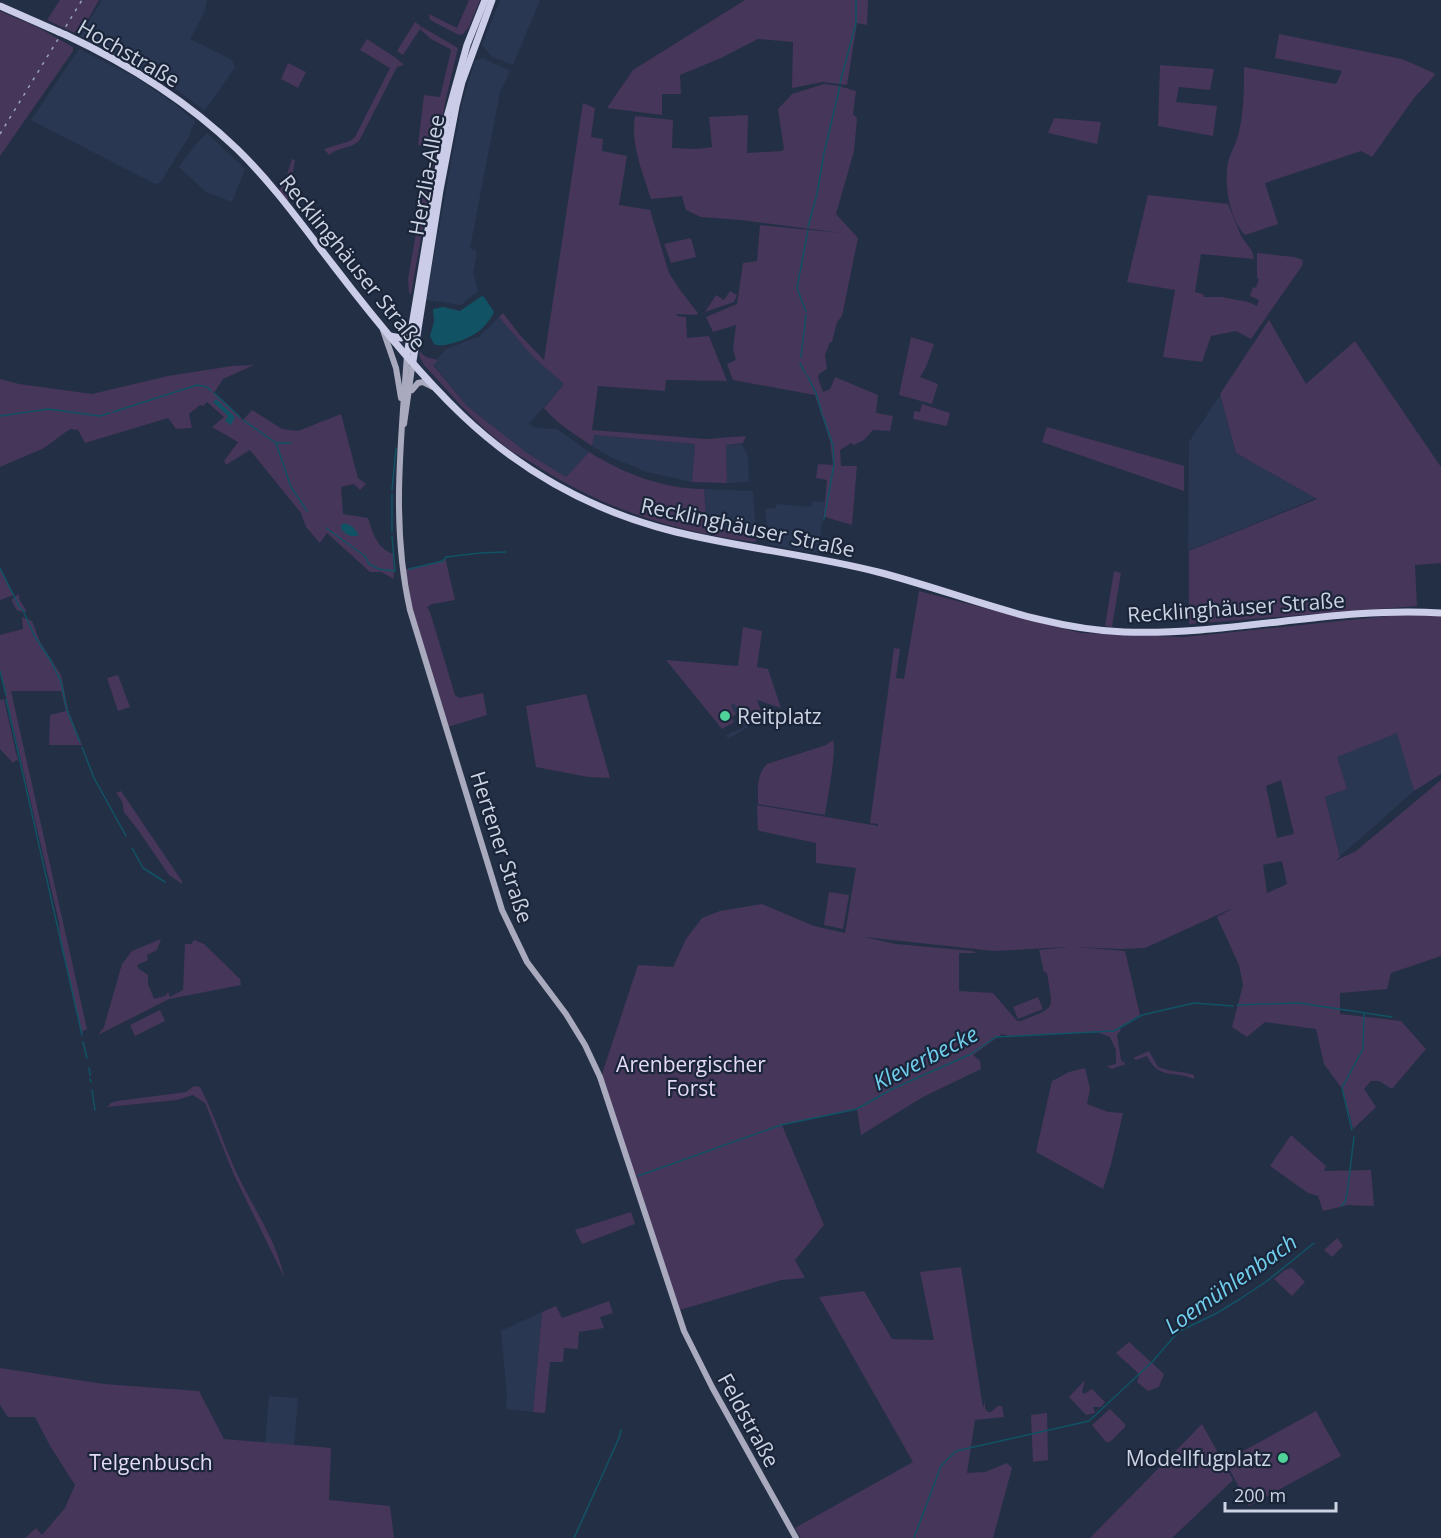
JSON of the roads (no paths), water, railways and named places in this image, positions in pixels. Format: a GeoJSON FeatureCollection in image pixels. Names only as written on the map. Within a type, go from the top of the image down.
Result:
{"type":"FeatureCollection","features":[{"type":"Feature","properties":{"kind":"main road","name":"Herzlia-Allee"},"geometry":{"type":"LineString","coordinates":[[407,355],[447,117],[467,45],[485,0]]}},
{"type":"Feature","properties":{"kind":"main road","name":"Herzlia-Allee"},"geometry":{"type":"LineString","coordinates":[[413,361],[440,190],[456,106],[462,82],[492,0]]}},
{"type":"Feature","properties":{"kind":"main road","name":"Hochstraße"},"geometry":{"type":"LineString","coordinates":[[0,6],[63,34],[140,74],[205,121]]}},
{"type":"Feature","properties":{"kind":"main road","name":"Recklinghäuser Straße"},"geometry":{"type":"LineString","coordinates":[[205,121],[239,151],[286,203],[381,326],[436,388],[493,443],[526,468],[561,489],[614,513],[675,532],[879,572],[1044,621],[1100,630],[1147,632],[1394,613],[1441,613]]}},
{"type":"Feature","properties":{"kind":"main road"},"geometry":{"type":"LineString","coordinates":[[381,326],[396,368],[402,406]]}},
{"type":"Feature","properties":{"kind":"main road"},"geometry":{"type":"LineString","coordinates":[[389,335],[401,338],[406,335],[411,326]]}},
{"type":"Feature","properties":{"kind":"main road","name":"Hertener Straße"},"geometry":{"type":"LineString","coordinates":[[407,355],[402,406],[398,505],[403,581],[412,620],[502,910],[527,962],[566,1014],[585,1045],[600,1077],[678,1315]]}},
{"type":"Feature","properties":{"kind":"main road","name":"Hertener Straße"},"geometry":{"type":"LineString","coordinates":[[402,434],[410,393],[413,361]]}},
{"type":"Feature","properties":{"kind":"main road"},"geometry":{"type":"LineString","coordinates":[[410,393],[418,383],[423,382],[436,388]]}},
{"type":"Feature","properties":{"kind":"main road","name":"Feldstraße"},"geometry":{"type":"LineString","coordinates":[[678,1315],[697,1360],[796,1538]]}},
{"type":"Feature","properties":{"kind":"waterway"},"geometry":{"type":"LineString","coordinates":[[840,83],[856,23],[856,0]]}},
{"type":"Feature","properties":{"kind":"waterway"},"geometry":{"type":"LineString","coordinates":[[808,227],[840,86]]}},
{"type":"Feature","properties":{"kind":"waterway"},"geometry":{"type":"LineString","coordinates":[[806,312],[797,288],[808,230]]}},
{"type":"Feature","properties":{"kind":"waterway"},"geometry":{"type":"LineString","coordinates":[[801,357],[806,315]]}},
{"type":"Feature","properties":{"kind":"waterway"},"geometry":{"type":"LineString","coordinates":[[800,363],[805,373]]}},
{"type":"Feature","properties":{"kind":"waterway"},"geometry":{"type":"LineString","coordinates":[[807,375],[816,393],[822,414]]}},
{"type":"Feature","properties":{"kind":"waterway"},"geometry":{"type":"LineString","coordinates":[[113,412],[197,385],[207,387],[211,391]]}},
{"type":"Feature","properties":{"kind":"waterway"},"geometry":{"type":"LineString","coordinates":[[214,393],[240,417]]}},
{"type":"Feature","properties":{"kind":"waterway"},"geometry":{"type":"LineString","coordinates":[[0,416],[48,409],[100,416],[110,413]]}},
{"type":"Feature","properties":{"kind":"waterway"},"geometry":{"type":"LineString","coordinates":[[823,416],[833,446],[834,465],[824,519]]}},
{"type":"Feature","properties":{"kind":"waterway"},"geometry":{"type":"LineString","coordinates":[[243,420],[276,443],[291,487],[307,511]]}},
{"type":"Feature","properties":{"kind":"waterway"},"geometry":{"type":"LineString","coordinates":[[277,443],[291,443]]}},
{"type":"Feature","properties":{"kind":"waterway"},"geometry":{"type":"LineString","coordinates":[[392,490],[396,449]]}},
{"type":"Feature","properties":{"kind":"waterway"},"geometry":{"type":"LineString","coordinates":[[392,494],[392,532]]}},
{"type":"Feature","properties":{"kind":"waterway"},"geometry":{"type":"LineString","coordinates":[[326,528],[365,556],[369,564],[379,569],[395,571],[392,536]]}},
{"type":"Feature","properties":{"kind":"waterway"},"geometry":{"type":"LineString","coordinates":[[409,569],[443,561],[446,557],[506,552]]}},
{"type":"Feature","properties":{"kind":"waterway"},"geometry":{"type":"LineString","coordinates":[[0,568],[61,682],[67,710],[80,742]]}},
{"type":"Feature","properties":{"kind":"waterway"},"geometry":{"type":"LineString","coordinates":[[0,671],[6,695]]}},
{"type":"Feature","properties":{"kind":"waterway"},"geometry":{"type":"LineString","coordinates":[[6,699],[82,1035]]}},
{"type":"Feature","properties":{"kind":"waterway"},"geometry":{"type":"LineString","coordinates":[[82,747],[94,778],[126,836]]}},
{"type":"Feature","properties":{"kind":"waterway"},"geometry":{"type":"LineString","coordinates":[[132,848],[143,868],[165,882]]}},
{"type":"Feature","properties":{"kind":"waterway","name":"Kleverbecke"},"geometry":{"type":"LineString","coordinates":[[638,1176],[781,1125],[857,1109],[892,1089],[971,1054],[996,1037],[1114,1031],[1142,1015],[1194,1003],[1233,1006]]}},
{"type":"Feature","properties":{"kind":"waterway","name":"Kleverbecke"},"geometry":{"type":"LineString","coordinates":[[1237,1005],[1299,1003],[1392,1017]]}},
{"type":"Feature","properties":{"kind":"waterway","name":"Loemühlenbach"},"geometry":{"type":"LineString","coordinates":[[1352,1130],[1342,1088],[1363,1049],[1364,1013]]}},
{"type":"Feature","properties":{"kind":"waterway"},"geometry":{"type":"LineString","coordinates":[[83,1042],[87,1058]]}},
{"type":"Feature","properties":{"kind":"waterway"},"geometry":{"type":"LineString","coordinates":[[89,1068],[90,1075]]}},
{"type":"Feature","properties":{"kind":"waterway"},"geometry":{"type":"LineString","coordinates":[[92,1090],[95,1110]]}},
{"type":"Feature","properties":{"kind":"waterway","name":"Loemühlenbach"},"geometry":{"type":"LineString","coordinates":[[1341,1206],[1347,1194],[1354,1137]]}},
{"type":"Feature","properties":{"kind":"waterway","name":"Loemühlenbach"},"geometry":{"type":"LineString","coordinates":[[914,1538],[941,1466],[956,1451],[1089,1421],[1153,1361],[1178,1332],[1240,1299],[1267,1281],[1314,1243]]}},
{"type":"Feature","properties":{"kind":"waterway"},"geometry":{"type":"LineString","coordinates":[[574,1538],[621,1430]]}},
{"type":"Feature","properties":{"kind":"railway"},"geometry":{"type":"LineString","coordinates":[[0,134],[82,0]]}},
{"type":"Feature","properties":{"kind":"place","name":"Reitplatz"},"geometry":{"type":"Point","coordinates":[725,716]}},
{"type":"Feature","properties":{"kind":"place","name":"Modellfugplatz"},"geometry":{"type":"Point","coordinates":[1283,1458]}},
{"type":"Feature","properties":{"kind":"park label","name":"Arenbergischer Forst"},"geometry":{"type":"Point","coordinates":[691,1076]}},
{"type":"Feature","properties":{"kind":"park label","name":"Telgenbusch"},"geometry":{"type":"Point","coordinates":[151,1462]}}]}
